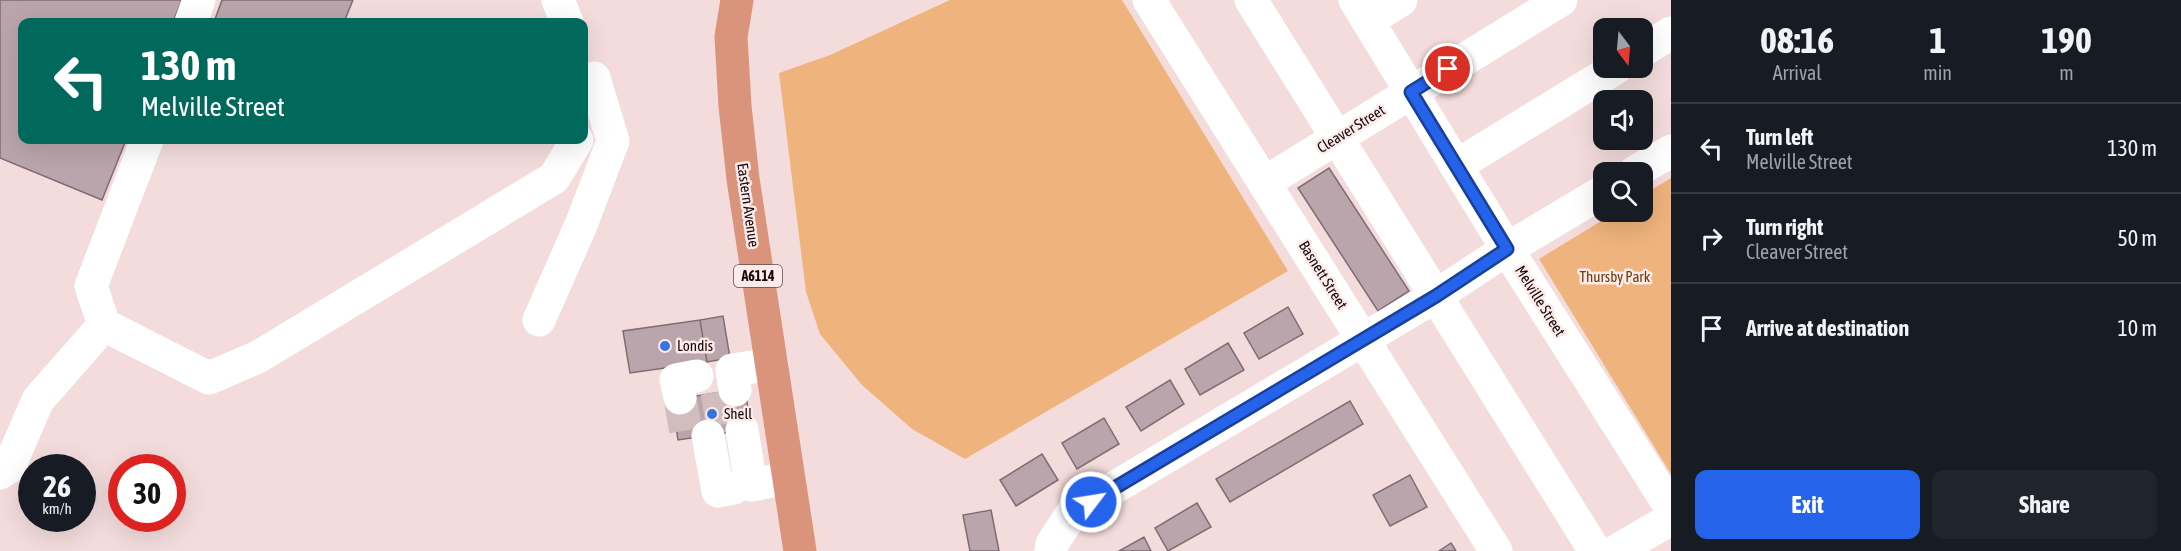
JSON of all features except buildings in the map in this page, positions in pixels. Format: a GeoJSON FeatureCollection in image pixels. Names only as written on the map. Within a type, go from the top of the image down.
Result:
{"type":"FeatureCollection","features":[{"type":"Feature","properties":{"kind":"highway","name":"Eastern Avenue"},"geometry":{"type":"LineString","coordinates":[[737,0],[731,38],[743,179],[800,551]]}},
{"type":"Feature","properties":{"kind":"street"},"geometry":{"type":"LineString","coordinates":[[192,18],[199,0]]}},
{"type":"Feature","properties":{"kind":"street"},"geometry":{"type":"LineString","coordinates":[[558,0],[565,18]]}},
{"type":"Feature","properties":{"kind":"street","name":"Basnett Street"},"geometry":{"type":"LineString","coordinates":[[1149,0],[1496,551]]}},
{"type":"Feature","properties":{"kind":"street"},"geometry":{"type":"LineString","coordinates":[[1251,0],[1595,551]]}},
{"type":"Feature","properties":{"kind":"street"},"geometry":{"type":"LineString","coordinates":[[1362,10],[1401,0]]}},
{"type":"Feature","properties":{"kind":"street","name":"Cleaver Street"},"geometry":{"type":"LineString","coordinates":[[1264,183],[1561,0]]}},
{"type":"Feature","properties":{"kind":"street","name":"Melville Street"},"geometry":{"type":"LineString","coordinates":[[1362,10],[1507,249],[1671,508]]}},
{"type":"Feature","properties":{"kind":"street"},"geometry":{"type":"LineString","coordinates":[[1653,44],[1671,33]]}},
{"type":"Feature","properties":{"kind":"street"},"geometry":{"type":"LineString","coordinates":[[539,320],[581,225],[613,141],[589,67]]}},
{"type":"Feature","properties":{"kind":"street"},"geometry":{"type":"LineString","coordinates":[[1456,166],[1600,78]]}},
{"type":"Feature","properties":{"kind":"street"},"geometry":{"type":"LineString","coordinates":[[145,144],[91,286],[104,325],[209,378],[258,357],[554,178],[575,144]]}},
{"type":"Feature","properties":{"kind":"street"},"geometry":{"type":"LineString","coordinates":[[1652,162],[1671,151]]}},
{"type":"Feature","properties":{"kind":"street"},"geometry":{"type":"LineString","coordinates":[[1051,551],[1052,544],[1072,513],[1436,296],[1507,249],[1593,198]]}},
{"type":"Feature","properties":{"kind":"street"},"geometry":{"type":"LineString","coordinates":[[0,473],[9,467],[38,400],[104,325]]}},
{"type":"Feature","properties":{"kind":"street"},"geometry":{"type":"LineString","coordinates":[[711,385],[772,364]]}},
{"type":"Feature","properties":{"kind":"street"},"geometry":{"type":"LineString","coordinates":[[734,488],[715,434],[694,475],[734,488],[789,478]]}},
{"type":"Feature","properties":{"kind":"street"},"geometry":{"type":"LineString","coordinates":[[1616,551],[1671,519]]}},
{"type":"Feature","properties":{"kind":"green space"},"geometry":{"type":"Polygon","coordinates":[[[950,0],[1122,0],[1288,271],[965,459],[912,429],[862,385],[820,334],[806,292],[779,73],[830,55],[950,0]]]}},
{"type":"Feature","properties":{"kind":"green space","name":"Thursby Park"},"geometry":{"type":"Polygon","coordinates":[[[1671,178],[1671,474],[1539,259],[1600,222],[1653,222],[1653,189],[1671,178]]]}},
{"type":"Feature","properties":{"kind":"tunnel"},"geometry":{"type":"LineString","coordinates":[[717,392],[724,433]]}},
{"type":"Feature","properties":{"kind":"tunnel"},"geometry":{"type":"LineString","coordinates":[[680,398],[687,439]]}},
{"type":"Feature","properties":{"kind":"place","name":"Londis"},"geometry":{"type":"Point","coordinates":[665,346]}},
{"type":"Feature","properties":{"kind":"place","name":"Shell"},"geometry":{"type":"Point","coordinates":[712,414]}},
{"type":"Feature","properties":{"kind":"route"},"geometry":{"type":"LineString","coordinates":[[1091,502],[1436,296],[1507,249],[1411,92],[1448,69]]}}]}
